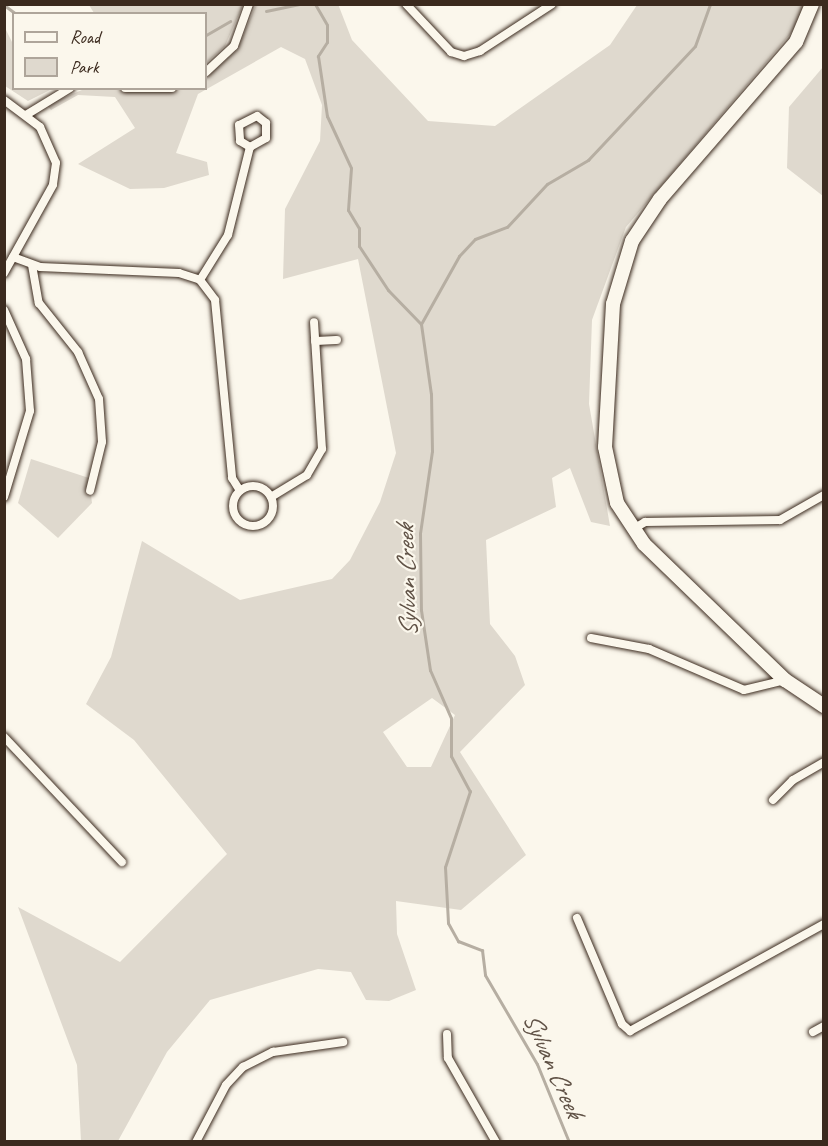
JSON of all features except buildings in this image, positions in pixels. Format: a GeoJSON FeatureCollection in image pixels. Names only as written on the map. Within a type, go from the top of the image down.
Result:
{"type":"FeatureCollection","features":[{"type":"Feature","properties":{"kind":"main road"},"geometry":{"type":"LineString","coordinates":[[812,4],[796,42],[650,211],[623,261],[613,304],[605,447],[615,495],[633,529],[785,680],[824,706]]}},
{"type":"Feature","properties":{"kind":"street"},"geometry":{"type":"LineString","coordinates":[[207,71],[234,46],[249,4]]}},
{"type":"Feature","properties":{"kind":"street"},"geometry":{"type":"LineString","coordinates":[[406,4],[445,47],[464,56],[480,51],[552,4]]}},
{"type":"Feature","properties":{"kind":"street"},"geometry":{"type":"LineString","coordinates":[[26,115],[67,90]]}},
{"type":"Feature","properties":{"kind":"street"},"geometry":{"type":"LineString","coordinates":[[4,100],[26,115],[46,134],[56,174],[4,273]]}},
{"type":"Feature","properties":{"kind":"street"},"geometry":{"type":"LineString","coordinates":[[200,280],[228,235],[250,147]]}},
{"type":"Feature","properties":{"kind":"street"},"geometry":{"type":"LineString","coordinates":[[13,257],[32,266],[179,273],[200,280],[215,300],[232,478],[240,490]]}},
{"type":"Feature","properties":{"kind":"street"},"geometry":{"type":"LineString","coordinates":[[32,266],[39,303],[78,352],[99,399],[104,430],[90,491]]}},
{"type":"Feature","properties":{"kind":"street"},"geometry":{"type":"LineString","coordinates":[[4,310],[26,359],[30,411],[4,497]]}},
{"type":"Feature","properties":{"kind":"street"},"geometry":{"type":"LineString","coordinates":[[271,497],[307,475],[322,449],[314,322]]}},
{"type":"Feature","properties":{"kind":"street"},"geometry":{"type":"LineString","coordinates":[[315,341],[337,340]]}},
{"type":"Feature","properties":{"kind":"street"},"geometry":{"type":"LineString","coordinates":[[240,490],[256,486],[271,497]]}},
{"type":"Feature","properties":{"kind":"street"},"geometry":{"type":"LineString","coordinates":[[240,490],[233,510],[248,526],[269,519],[271,497]]}},
{"type":"Feature","properties":{"kind":"street"},"geometry":{"type":"LineString","coordinates":[[633,529],[645,522],[780,520],[824,495]]}},
{"type":"Feature","properties":{"kind":"street"},"geometry":{"type":"LineString","coordinates":[[591,638],[649,649],[744,690],[785,680]]}},
{"type":"Feature","properties":{"kind":"street"},"geometry":{"type":"LineString","coordinates":[[4,737],[122,862]]}},
{"type":"Feature","properties":{"kind":"street"},"geometry":{"type":"LineString","coordinates":[[773,800],[793,780],[824,762]]}},
{"type":"Feature","properties":{"kind":"street"},"geometry":{"type":"LineString","coordinates":[[577,918],[622,1024],[630,1031],[824,924]]}},
{"type":"Feature","properties":{"kind":"street"},"geometry":{"type":"LineString","coordinates":[[813,1032],[823,1028]]}},
{"type":"Feature","properties":{"kind":"street"},"geometry":{"type":"LineString","coordinates":[[447,1034],[448,1058],[496,1142]]}},
{"type":"Feature","properties":{"kind":"street"},"geometry":{"type":"LineString","coordinates":[[196,1142],[226,1085],[243,1067],[273,1052],[342,1042]]}},
{"type":"Feature","properties":{"kind":"green space"},"geometry":{"type":"Polygon","coordinates":[[[338,4],[352,40],[428,121],[495,126],[610,45],[637,5],[803,5],[797,26],[626,227],[592,320],[589,404],[610,526],[591,522],[570,468],[552,478],[556,507],[486,540],[490,624],[515,656],[525,685],[460,752],[526,855],[461,910],[396,901],[397,934],[416,990],[389,1001],[366,1000],[351,972],[318,969],[210,1000],[167,1052],[118,1141],[81,1141],[77,1065],[18,907],[120,962],[227,854],[134,740],[86,704],[111,657],[142,541],[240,600],[332,579],[350,560],[380,502],[396,453],[358,259],[283,279],[285,209],[320,141],[322,105],[305,59],[281,47],[207,89],[207,77],[237,50],[256,5],[338,4]],[[432,698],[383,732],[407,767],[431,767],[455,715],[432,698]]]}},
{"type":"Feature","properties":{"kind":"green space"},"geometry":{"type":"Polygon","coordinates":[[[89,5],[243,5],[225,46],[207,62],[207,12],[93,12],[89,5]]]}},
{"type":"Feature","properties":{"kind":"green space"},"geometry":{"type":"Polygon","coordinates":[[[5,28],[12,42],[12,90],[50,90],[28,101],[5,86],[5,28]]]}},
{"type":"Feature","properties":{"kind":"green space"},"geometry":{"type":"Polygon","coordinates":[[[823,67],[823,196],[787,168],[789,107],[823,67]]]}},
{"type":"Feature","properties":{"kind":"green space"},"geometry":{"type":"Polygon","coordinates":[[[82,90],[205,90],[198,94],[176,153],[207,162],[209,175],[164,188],[130,189],[78,164],[135,128],[115,97],[78,95],[51,110],[47,105],[82,90]]]}},
{"type":"Feature","properties":{"kind":"green space"},"geometry":{"type":"Polygon","coordinates":[[[31,459],[89,478],[92,503],[58,538],[18,503],[31,459]]]}},
{"type":"Feature","properties":{"kind":"waterway","name":"Sylvan Creek"},"geometry":{"type":"LineString","coordinates":[[266,11],[299,4]]}},
{"type":"Feature","properties":{"kind":"waterway","name":"Sylvan Creek"},"geometry":{"type":"LineString","coordinates":[[315,4],[327,25],[327,42],[318,56],[327,116],[351,168],[348,210],[359,228],[359,246],[388,290],[421,324],[431,394],[432,451],[420,533],[421,610],[430,670],[451,718],[451,756],[470,791],[445,867],[448,923],[458,941],[482,950],[485,975],[537,1064],[569,1142]]}},
{"type":"Feature","properties":{"kind":"waterway"},"geometry":{"type":"LineString","coordinates":[[421,324],[459,256],[475,239],[507,227],[547,184],[588,160],[695,46],[710,4]]}},
{"type":"Feature","properties":{"kind":"waterway","name":"Sylvan Creek"},"geometry":{"type":"LineString","coordinates":[[4,5],[13,12]]}},
{"type":"Feature","properties":{"kind":"waterway","name":"Sylvan Creek"},"geometry":{"type":"LineString","coordinates":[[207,34],[230,21]]}}]}
